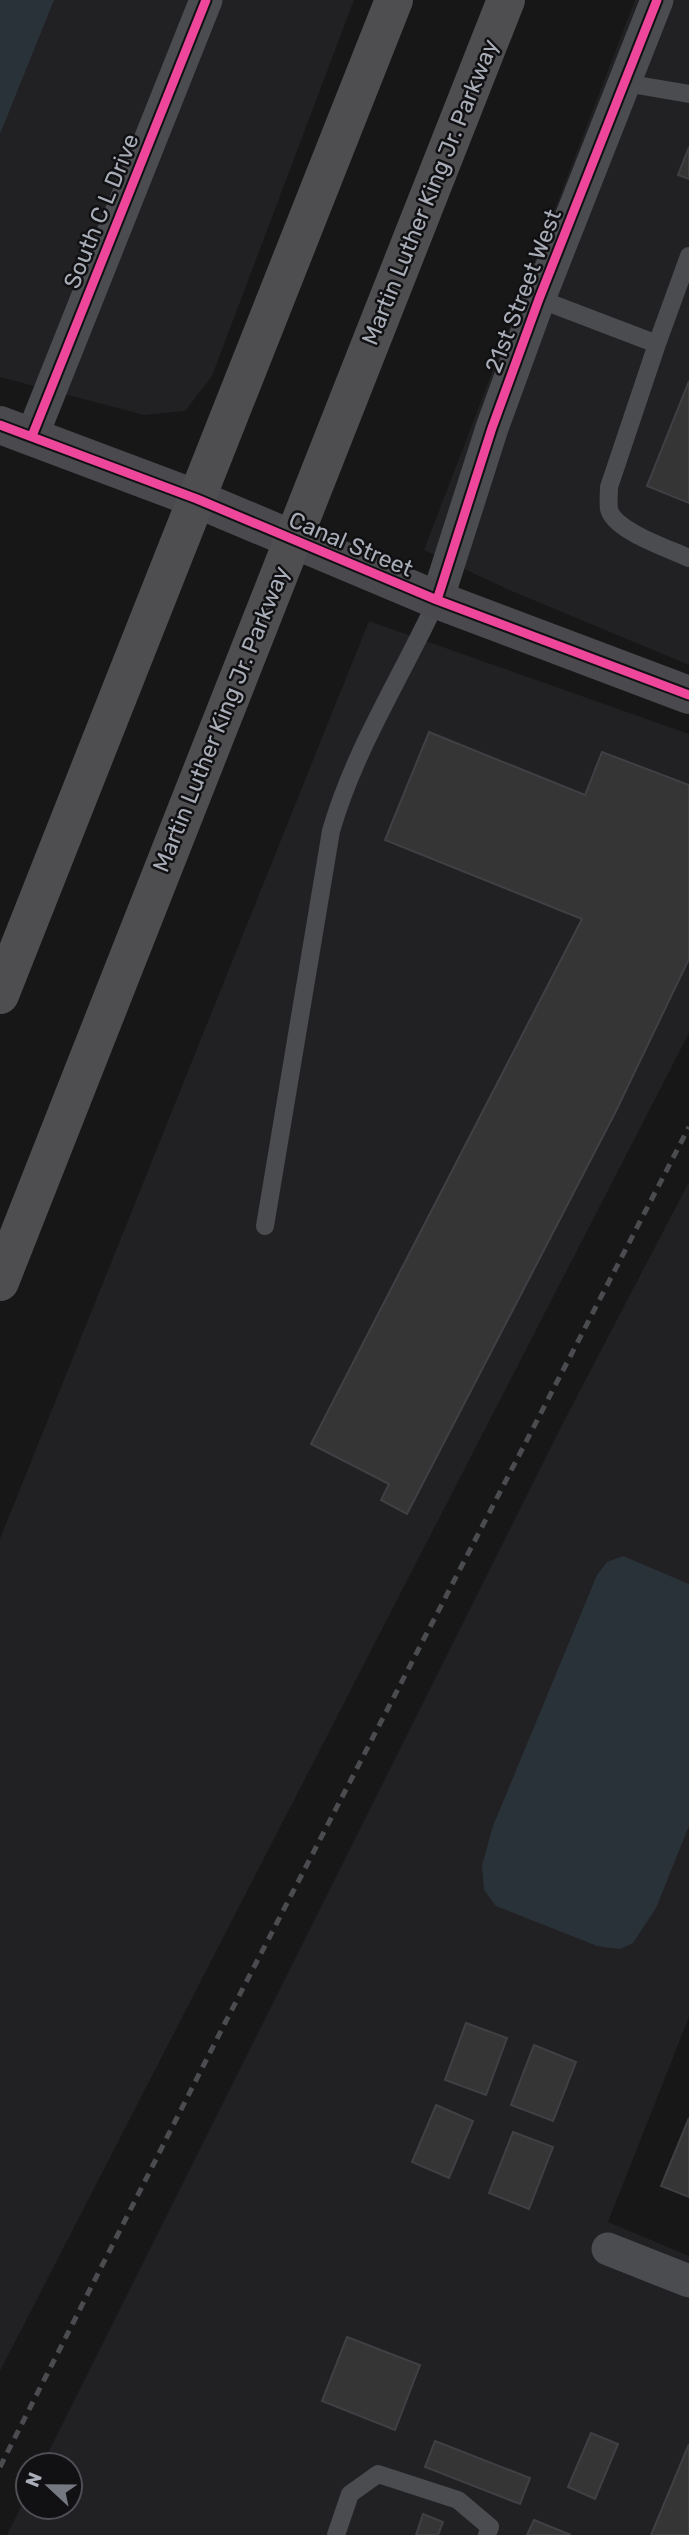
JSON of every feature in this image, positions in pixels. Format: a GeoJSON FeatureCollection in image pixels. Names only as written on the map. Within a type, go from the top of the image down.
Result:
{"type":"FeatureCollection","features":[{"type":"Feature","properties":{"kind":"highway"},"geometry":{"type":"LineString","coordinates":[[0,995],[394,0]]}},
{"type":"Feature","properties":{"kind":"highway","name":"Martin Luther King Jr. Parkway"},"geometry":{"type":"LineString","coordinates":[[0,1282],[506,0]]}},
{"type":"Feature","properties":{"kind":"street","name":"South C L Drive"},"geometry":{"type":"LineString","coordinates":[[16,431],[206,0]]}},
{"type":"Feature","properties":{"kind":"street","name":"21st Street West"},"geometry":{"type":"LineString","coordinates":[[438,600],[492,428],[539,299],[657,0]]}},
{"type":"Feature","properties":{"kind":"street","name":"Canal Street"},"geometry":{"type":"LineString","coordinates":[[16,431],[197,499],[438,600],[689,695]]}},
{"type":"Feature","properties":{"kind":"street"},"geometry":{"type":"LineString","coordinates":[[608,2249],[689,2281]]}},
{"type":"Feature","properties":{"kind":"lane"},"geometry":{"type":"LineString","coordinates":[[625,83],[689,94]]}},
{"type":"Feature","properties":{"kind":"lane"},"geometry":{"type":"LineString","coordinates":[[689,256],[609,487],[609,511],[618,523],[689,558]]}},
{"type":"Feature","properties":{"kind":"lane"},"geometry":{"type":"LineString","coordinates":[[539,299],[657,344]]}},
{"type":"Feature","properties":{"kind":"lane"},"geometry":{"type":"LineString","coordinates":[[265,1226],[331,831],[351,767],[438,600]]}},
{"type":"Feature","properties":{"kind":"lane"},"geometry":{"type":"LineString","coordinates":[[336,2535],[351,2494],[378,2474],[458,2500],[490,2527],[487,2535]]}},
{"type":"Feature","properties":{"kind":"shaded area"},"geometry":{"type":"Polygon","coordinates":[[[0,0],[354,0],[212,376],[185,411],[144,415],[0,377],[0,0]]]}},
{"type":"Feature","properties":{"kind":"shaded area"},"geometry":{"type":"Polygon","coordinates":[[[0,0],[54,0],[0,134],[0,0]]]}},
{"type":"Feature","properties":{"kind":"shaded area"},"geometry":{"type":"Polygon","coordinates":[[[635,0],[689,0],[689,665],[507,589],[424,550],[635,0]]]}},
{"type":"Feature","properties":{"kind":"shaded area"},"geometry":{"type":"Polygon","coordinates":[[[369,621],[689,734],[689,1033],[0,2371],[0,1539],[369,621]]]}},
{"type":"Feature","properties":{"kind":"shaded area"},"geometry":{"type":"Polygon","coordinates":[[[689,1182],[689,2017],[608,2222],[689,2256],[689,2535],[7,2535],[14,2521],[84,2521],[84,2451],[49,2451],[562,1425],[689,1182]]]}},
{"type":"Feature","properties":{"kind":"shaded area"},"geometry":{"type":"Polygon","coordinates":[[[623,1556],[689,1584],[689,1826],[656,1908],[633,1943],[620,1949],[597,1946],[496,1906],[484,1890],[482,1865],[493,1826],[597,1575],[607,1562],[623,1556]]]}},
{"type":"Feature","properties":{"kind":"building"},"geometry":{"type":"Polygon","coordinates":[[[689,147],[689,179],[678,175],[689,147]]]}},
{"type":"Feature","properties":{"kind":"building"},"geometry":{"type":"Polygon","coordinates":[[[689,381],[689,503],[647,486],[689,381]]]}},
{"type":"Feature","properties":{"kind":"building"},"geometry":{"type":"Polygon","coordinates":[[[429,732],[585,795],[602,752],[689,785],[689,959],[615,1113],[407,1514],[381,1500],[389,1484],[311,1444],[582,919],[385,840],[429,732]]]}},
{"type":"Feature","properties":{"kind":"building"},"geometry":{"type":"Polygon","coordinates":[[[466,2023],[507,2038],[486,2095],[445,2080],[466,2023]]]}},
{"type":"Feature","properties":{"kind":"building"},"geometry":{"type":"Polygon","coordinates":[[[534,2045],[576,2062],[553,2121],[511,2105],[534,2045]]]}},
{"type":"Feature","properties":{"kind":"building"},"geometry":{"type":"Polygon","coordinates":[[[436,2105],[473,2121],[449,2178],[412,2162],[436,2105]]]}},
{"type":"Feature","properties":{"kind":"building"},"geometry":{"type":"Polygon","coordinates":[[[689,2118],[689,2197],[661,2186],[689,2118]]]}},
{"type":"Feature","properties":{"kind":"building"},"geometry":{"type":"Polygon","coordinates":[[[513,2132],[553,2147],[529,2209],[489,2193],[513,2132]]]}},
{"type":"Feature","properties":{"kind":"building"},"geometry":{"type":"Polygon","coordinates":[[[347,2337],[420,2365],[395,2430],[322,2401],[347,2337]]]}},
{"type":"Feature","properties":{"kind":"building"},"geometry":{"type":"Polygon","coordinates":[[[591,2433],[618,2444],[595,2499],[568,2487],[591,2433]]]}},
{"type":"Feature","properties":{"kind":"building"},"geometry":{"type":"Polygon","coordinates":[[[435,2441],[530,2478],[520,2504],[425,2467],[435,2441]]]}},
{"type":"Feature","properties":{"kind":"building"},"geometry":{"type":"Polygon","coordinates":[[[689,2444],[689,2535],[651,2535],[689,2444]]]}},
{"type":"Feature","properties":{"kind":"building"},"geometry":{"type":"Polygon","coordinates":[[[423,2514],[443,2522],[438,2535],[416,2535],[423,2514]]]}},
{"type":"Feature","properties":{"kind":"building"},"geometry":{"type":"Polygon","coordinates":[[[534,2520],[571,2535],[527,2535],[534,2520]]]}},
{"type":"Feature","properties":{"kind":"railway"},"geometry":{"type":"LineString","coordinates":[[0,2467],[225,2023],[689,1127]]}},
{"type":"Feature","properties":{"kind":"cycle path"},"geometry":{"type":"LineString","coordinates":[[32,436],[206,0]]}},
{"type":"Feature","properties":{"kind":"cycle path"},"geometry":{"type":"LineString","coordinates":[[437,600],[492,428],[539,299],[657,0]]}},
{"type":"Feature","properties":{"kind":"cycle path"},"geometry":{"type":"LineString","coordinates":[[0,425],[197,499],[437,600],[689,695]]}}]}
